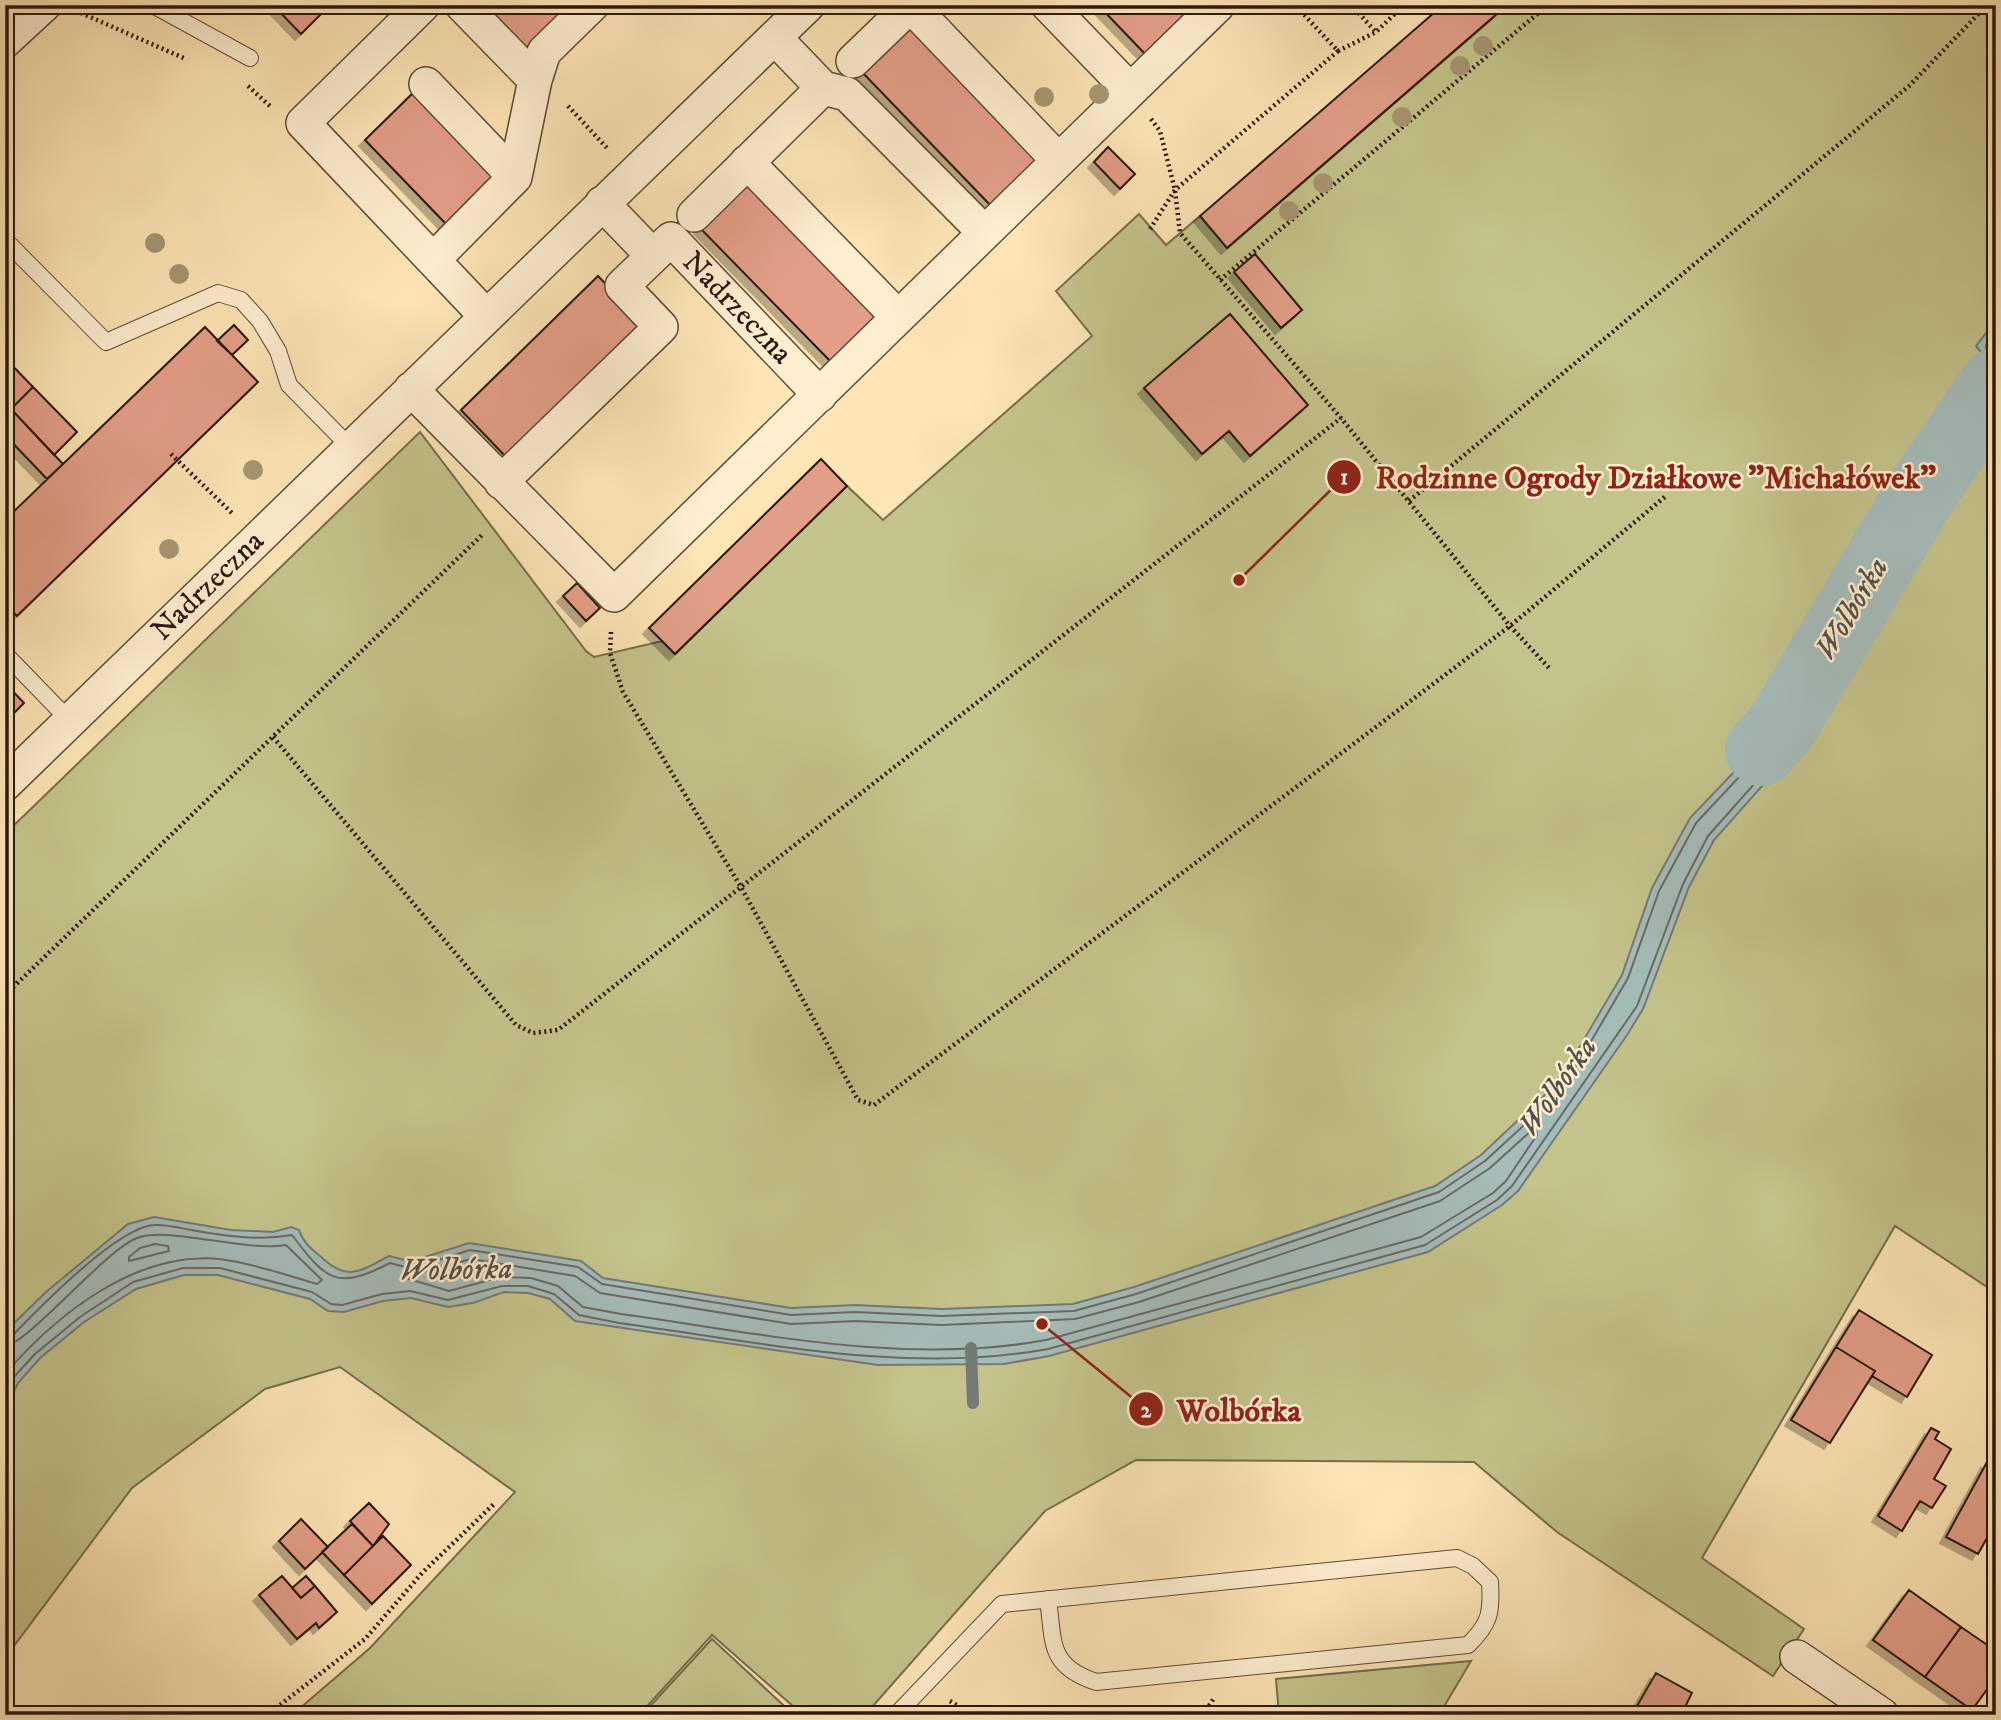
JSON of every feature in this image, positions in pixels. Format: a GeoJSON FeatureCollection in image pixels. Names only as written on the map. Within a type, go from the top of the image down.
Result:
{"type":"FeatureCollection","features":[{"type":"Feature","properties":{"kind":"street"},"geometry":{"type":"LineString","coordinates":[[5,41],[44,5]]}},
{"type":"Feature","properties":{"kind":"street"},"geometry":{"type":"LineString","coordinates":[[423,5],[303,123],[486,316]]}},
{"type":"Feature","properties":{"kind":"street"},"geometry":{"type":"LineString","coordinates":[[462,5],[535,80]]}},
{"type":"Feature","properties":{"kind":"street"},"geometry":{"type":"LineString","coordinates":[[433,260],[515,177],[535,80],[544,52],[592,5]]}},
{"type":"Feature","properties":{"kind":"street","name":"Nadrzeczna"},"geometry":{"type":"LineString","coordinates":[[5,784],[808,5]]}},
{"type":"Feature","properties":{"kind":"street"},"geometry":{"type":"LineString","coordinates":[[853,61],[911,5],[1058,160]]}},
{"type":"Feature","properties":{"kind":"street"},"geometry":{"type":"LineString","coordinates":[[1048,5],[1130,90]]}},
{"type":"Feature","properties":{"kind":"street"},"geometry":{"type":"LineString","coordinates":[[411,389],[614,595],[1213,7]]}},
{"type":"Feature","properties":{"kind":"street"},"geometry":{"type":"LineString","coordinates":[[775,38],[823,88],[847,94],[984,232]]}},
{"type":"Feature","properties":{"kind":"street"},"geometry":{"type":"LineString","coordinates":[[426,84],[515,177]]}},
{"type":"Feature","properties":{"kind":"street","name":"Nadrzeczna"},"geometry":{"type":"LineString","coordinates":[[694,215],[823,88]]}},
{"type":"Feature","properties":{"kind":"street"},"geometry":{"type":"LineString","coordinates":[[747,162],[898,317]]}},
{"type":"Feature","properties":{"kind":"street","name":"Nadrzeczna"},"geometry":{"type":"LineString","coordinates":[[602,203],[653,256]]}},
{"type":"Feature","properties":{"kind":"street","name":"Nadrzeczna"},"geometry":{"type":"LineString","coordinates":[[501,482],[662,327],[622,286],[671,239],[820,395]]}},
{"type":"Feature","properties":{"kind":"street"},"geometry":{"type":"LineString","coordinates":[[1797,1657],[1882,1715]]}},
{"type":"Feature","properties":{"kind":"lane"},"geometry":{"type":"LineString","coordinates":[[153,5],[250,58]]}},
{"type":"Feature","properties":{"kind":"lane"},"geometry":{"type":"LineString","coordinates":[[5,240],[106,342],[218,293],[241,300],[260,321],[278,351],[289,385],[351,448]]}},
{"type":"Feature","properties":{"kind":"lane"},"geometry":{"type":"LineString","coordinates":[[5,654],[70,721]]}},
{"type":"Feature","properties":{"kind":"lane"},"geometry":{"type":"LineString","coordinates":[[896,1715],[1002,1604],[1048,1599],[1457,1558],[1473,1566],[1490,1582],[1491,1605],[1484,1629],[1468,1646],[1096,1682],[1073,1675],[1056,1658],[1048,1599]]}},
{"type":"Feature","properties":{"kind":"path"},"geometry":{"type":"LineString","coordinates":[[1295,5],[1338,51]]}},
{"type":"Feature","properties":{"kind":"path"},"geometry":{"type":"LineString","coordinates":[[1351,5],[1376,32]]}},
{"type":"Feature","properties":{"kind":"path"},"geometry":{"type":"LineString","coordinates":[[1150,229],[1175,190],[1338,51],[1376,32],[1404,5]]}},
{"type":"Feature","properties":{"kind":"path"},"geometry":{"type":"LineString","coordinates":[[1220,281],[1548,5]]}},
{"type":"Feature","properties":{"kind":"path"},"geometry":{"type":"LineString","coordinates":[[1409,500],[1909,86],[1987,5]]}},
{"type":"Feature","properties":{"kind":"path"},"geometry":{"type":"LineString","coordinates":[[535,80],[546,81],[615,157]]}},
{"type":"Feature","properties":{"kind":"path"},"geometry":{"type":"LineString","coordinates":[[1130,90],[1160,131],[1175,190],[1180,233],[1341,418],[1510,626],[1550,669]]}},
{"type":"Feature","properties":{"kind":"path"},"geometry":{"type":"LineString","coordinates":[[273,737],[516,1025],[533,1033],[558,1030],[1341,418]]}},
{"type":"Feature","properties":{"kind":"path"},"geometry":{"type":"LineString","coordinates":[[171,454],[239,519]]}},
{"type":"Feature","properties":{"kind":"path"},"geometry":{"type":"LineString","coordinates":[[610,653],[624,692],[741,887],[858,1100],[874,1105],[1510,626],[1666,496]]}},
{"type":"Feature","properties":{"kind":"path"},"geometry":{"type":"LineString","coordinates":[[5,995],[483,534]]}},
{"type":"Feature","properties":{"kind":"path"},"geometry":{"type":"LineString","coordinates":[[5,975],[16,985]]}},
{"type":"Feature","properties":{"kind":"path"},"geometry":{"type":"LineString","coordinates":[[267,1715],[365,1639],[422,1573],[495,1503]]}},
{"type":"Feature","properties":{"kind":"path"},"geometry":{"type":"LineString","coordinates":[[1226,1715],[1273,1711]]}},
{"type":"Feature","properties":{"kind":"shaded area"},"geometry":{"type":"Polygon","coordinates":[[[1508,5],[1996,5],[1996,1293],[1895,1226],[1702,1558],[1804,1629],[1773,1676],[1557,1532],[1474,1462],[1136,1460],[1045,1511],[865,1715],[803,1715],[712,1635],[639,1715],[292,1715],[370,1648],[515,1492],[340,1367],[265,1389],[132,1488],[5,1658],[5,834],[420,432],[586,651],[594,657],[662,641],[675,654],[847,486],[883,520],[1092,336],[1056,291],[1139,214],[1166,245],[1200,216],[1228,247],[1508,5]]]}},
{"type":"Feature","properties":{"kind":"shaded area"},"geometry":{"type":"Polygon","coordinates":[[[712,1639],[794,1715],[642,1715],[712,1639]]]}},
{"type":"Feature","properties":{"kind":"shaded area"},"geometry":{"type":"Polygon","coordinates":[[[1471,1661],[1439,1715],[1279,1715],[1276,1679],[1471,1661]]]}},
{"type":"Feature","properties":{"kind":"water"},"geometry":{"type":"Polygon","coordinates":[[[1996,320],[1996,431],[1909,568],[1826,707],[1801,742],[1714,840],[1689,887],[1643,1009],[1627,1035],[1518,1191],[1502,1205],[1428,1252],[1049,1356],[1004,1364],[878,1365],[575,1321],[550,1299],[528,1293],[504,1292],[473,1303],[448,1307],[411,1298],[383,1301],[344,1312],[328,1311],[310,1299],[218,1275],[184,1275],[136,1289],[84,1322],[40,1358],[18,1383],[5,1410],[5,1332],[46,1292],[128,1224],[154,1217],[231,1230],[273,1232],[291,1227],[299,1230],[307,1244],[329,1264],[346,1272],[361,1270],[389,1256],[405,1260],[422,1258],[469,1243],[581,1261],[603,1278],[791,1308],[855,1305],[942,1309],[1073,1304],[1134,1287],[1435,1186],[1481,1155],[1550,1090],[1573,1058],[1622,975],[1652,888],[1690,818],[1778,726],[1842,629],[1892,534],[1936,424],[1981,352],[1976,346],[1996,320]]]}},
{"type":"Feature","properties":{"kind":"building"},"geometry":{"type":"Polygon","coordinates":[[[273,5],[330,5],[301,34],[273,5]]]}},
{"type":"Feature","properties":{"kind":"building"},"geometry":{"type":"Polygon","coordinates":[[[481,5],[579,5],[530,54],[481,5]]]}},
{"type":"Feature","properties":{"kind":"building"},"geometry":{"type":"Polygon","coordinates":[[[1098,5],[1191,5],[1196,10],[1148,57],[1098,5]]]}},
{"type":"Feature","properties":{"kind":"building"},"geometry":{"type":"Polygon","coordinates":[[[1443,5],[1493,5],[1499,12],[1227,248],[1200,216],[1443,5]]]}},
{"type":"Feature","properties":{"kind":"building"},"geometry":{"type":"Polygon","coordinates":[[[908,23],[1043,162],[994,209],[860,70],[908,23]]]}},
{"type":"Feature","properties":{"kind":"building"},"geometry":{"type":"Polygon","coordinates":[[[417,89],[499,173],[446,224],[365,140],[417,89]]]}},
{"type":"Feature","properties":{"kind":"building"},"geometry":{"type":"Polygon","coordinates":[[[1108,147],[1135,174],[1120,189],[1094,162],[1108,147]]]}},
{"type":"Feature","properties":{"kind":"building"},"geometry":{"type":"Polygon","coordinates":[[[749,180],[883,317],[834,365],[700,228],[749,180]]]}},
{"type":"Feature","properties":{"kind":"building"},"geometry":{"type":"Polygon","coordinates":[[[1255,254],[1302,310],[1281,328],[1234,272],[1255,254]]]}},
{"type":"Feature","properties":{"kind":"building"},"geometry":{"type":"Polygon","coordinates":[[[598,276],[645,325],[507,458],[461,410],[598,276]]]}},
{"type":"Feature","properties":{"kind":"building"},"geometry":{"type":"Polygon","coordinates":[[[1230,314],[1308,405],[1250,456],[1229,431],[1202,454],[1144,388],[1230,314]]]}},
{"type":"Feature","properties":{"kind":"building"},"geometry":{"type":"Polygon","coordinates":[[[234,325],[248,340],[232,355],[217,341],[234,325]]]}},
{"type":"Feature","properties":{"kind":"building"},"geometry":{"type":"Polygon","coordinates":[[[205,327],[258,382],[17,616],[5,604],[5,520],[205,327]]]}},
{"type":"Feature","properties":{"kind":"building"},"geometry":{"type":"Polygon","coordinates":[[[5,358],[33,387],[11,409],[63,464],[47,479],[5,435],[5,358]]]}},
{"type":"Feature","properties":{"kind":"building"},"geometry":{"type":"Polygon","coordinates":[[[33,387],[77,432],[54,455],[11,409],[33,387]]]}},
{"type":"Feature","properties":{"kind":"building"},"geometry":{"type":"Polygon","coordinates":[[[821,459],[847,486],[675,654],[649,628],[821,459]]]}},
{"type":"Feature","properties":{"kind":"building"},"geometry":{"type":"Polygon","coordinates":[[[577,583],[600,608],[586,621],[563,596],[577,583]]]}},
{"type":"Feature","properties":{"kind":"building"},"geometry":{"type":"Polygon","coordinates":[[[5,683],[24,703],[6,721],[5,720],[5,683]]]}},
{"type":"Feature","properties":{"kind":"building"},"geometry":{"type":"Polygon","coordinates":[[[1859,1310],[1932,1355],[1907,1397],[1872,1376],[1875,1371],[1836,1347],[1859,1310]]]}},
{"type":"Feature","properties":{"kind":"building"},"geometry":{"type":"Polygon","coordinates":[[[1836,1347],[1875,1371],[1830,1443],[1791,1420],[1836,1347]]]}},
{"type":"Feature","properties":{"kind":"building"},"geometry":{"type":"Polygon","coordinates":[[[1931,1428],[1939,1432],[1935,1439],[1951,1449],[1934,1479],[1946,1486],[1932,1508],[1920,1501],[1902,1531],[1878,1516],[1931,1428]]]}},
{"type":"Feature","properties":{"kind":"building"},"geometry":{"type":"Polygon","coordinates":[[[1987,1462],[1996,1466],[1996,1522],[1978,1554],[1946,1537],[1987,1462]]]}},
{"type":"Feature","properties":{"kind":"building"},"geometry":{"type":"Polygon","coordinates":[[[369,1503],[389,1524],[373,1546],[350,1521],[369,1503]]]}},
{"type":"Feature","properties":{"kind":"building"},"geometry":{"type":"Polygon","coordinates":[[[301,1519],[328,1547],[305,1569],[279,1541],[301,1519]]]}},
{"type":"Feature","properties":{"kind":"building"},"geometry":{"type":"Polygon","coordinates":[[[352,1524],[373,1546],[344,1575],[322,1552],[352,1524]]]}},
{"type":"Feature","properties":{"kind":"building"},"geometry":{"type":"Polygon","coordinates":[[[383,1536],[411,1565],[372,1604],[344,1575],[383,1536]]]}},
{"type":"Feature","properties":{"kind":"building"},"geometry":{"type":"Polygon","coordinates":[[[282,1576],[301,1598],[315,1586],[337,1612],[319,1628],[316,1623],[297,1639],[259,1595],[282,1576]]]}},
{"type":"Feature","properties":{"kind":"building"},"geometry":{"type":"Polygon","coordinates":[[[306,1576],[315,1586],[301,1598],[292,1588],[306,1576]]]}},
{"type":"Feature","properties":{"kind":"building"},"geometry":{"type":"Polygon","coordinates":[[[1909,1590],[1961,1627],[1925,1677],[1873,1640],[1909,1590]]]}},
{"type":"Feature","properties":{"kind":"building"},"geometry":{"type":"Polygon","coordinates":[[[1961,1627],[1996,1651],[1996,1677],[1972,1710],[1925,1677],[1961,1627]]]}},
{"type":"Feature","properties":{"kind":"building"},"geometry":{"type":"Polygon","coordinates":[[[1656,1673],[1692,1693],[1686,1705],[1704,1715],[1653,1715],[1637,1706],[1656,1673]]]}},
{"type":"Feature","properties":{"kind":"waterway","name":"Wolbórka"},"geometry":{"type":"LineString","coordinates":[[1761,750],[1781,728],[1919,496],[1996,384]]}},
{"type":"Feature","properties":{"kind":"waterway"},"geometry":{"type":"LineString","coordinates":[[971,1348],[973,1403]]}},
{"type":"Feature","properties":{"kind":"place","name":"Rodzinne Ogrody Działkowe \"Michałówek\""},"geometry":{"type":"Point","coordinates":[1239,580]}},
{"type":"Feature","properties":{"kind":"place","name":"Wolbórka"},"geometry":{"type":"Point","coordinates":[1042,1324]}}]}
